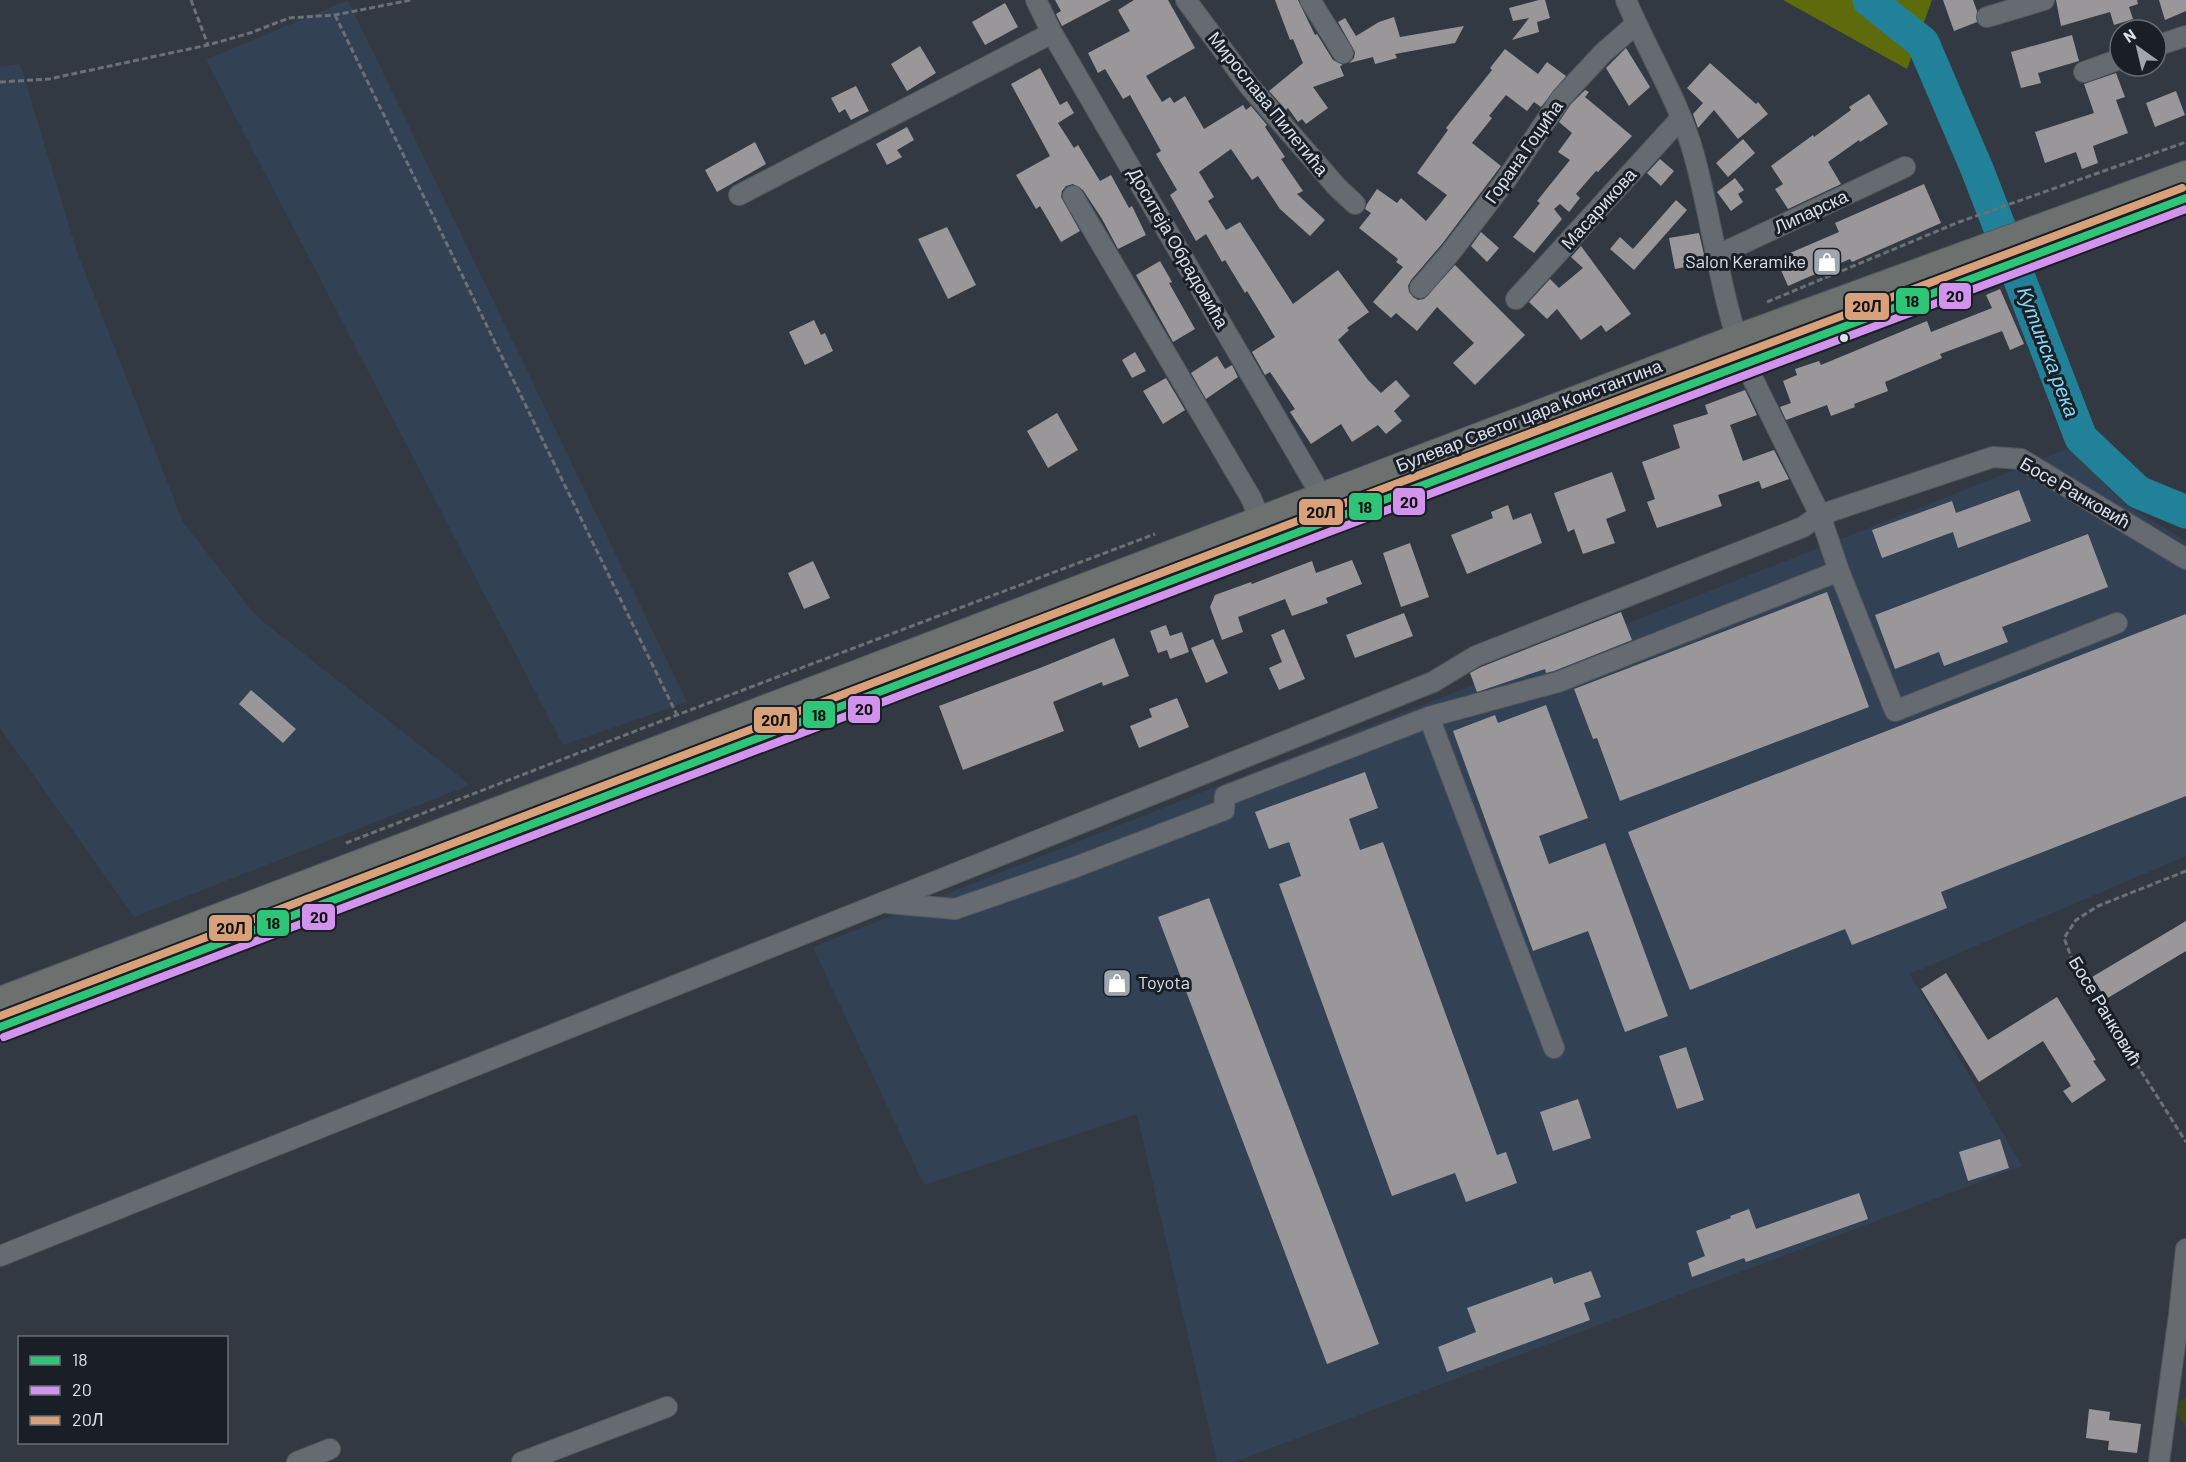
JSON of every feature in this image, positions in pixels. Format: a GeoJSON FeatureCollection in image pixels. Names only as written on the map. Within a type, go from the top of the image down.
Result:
{"type":"FeatureCollection","features":[{"type":"Feature","properties":{"kind":"main road","name":"Булевар Светог цара Константина"},"geometry":{"type":"LineString","coordinates":[[0,999],[1736,337],[2186,173]]}},
{"type":"Feature","properties":{"kind":"main road","name":"Булевар Светог цара Константина"},"geometry":{"type":"LineString","coordinates":[[0,1027],[1745,363],[2186,198]]}},
{"type":"Feature","properties":{"kind":"street","name":"Доситеја Обрадовића"},"geometry":{"type":"LineString","coordinates":[[1036,0],[1321,495]]}},
{"type":"Feature","properties":{"kind":"street","name":"Мирослава Пилетића"},"geometry":{"type":"LineString","coordinates":[[1186,0],[1250,87],[1337,187],[1355,204]]}},
{"type":"Feature","properties":{"kind":"street"},"geometry":{"type":"LineString","coordinates":[[1310,0],[1342,53]]}},
{"type":"Feature","properties":{"kind":"street"},"geometry":{"type":"LineString","coordinates":[[1626,0],[1681,118],[1694,153],[1716,256],[1736,337],[1745,363],[1820,514],[1839,571],[1895,711],[2117,623]]}},
{"type":"Feature","properties":{"kind":"street"},"geometry":{"type":"LineString","coordinates":[[1987,17],[2044,0]]}},
{"type":"Feature","properties":{"kind":"street","name":"Горана Гоцића"},"geometry":{"type":"LineString","coordinates":[[1420,288],[1451,252],[1506,180],[1562,97],[1603,53],[1636,24]]}},
{"type":"Feature","properties":{"kind":"street"},"geometry":{"type":"LineString","coordinates":[[739,195],[1053,33]]}},
{"type":"Feature","properties":{"kind":"street"},"geometry":{"type":"LineString","coordinates":[[2168,42],[2186,36]]}},
{"type":"Feature","properties":{"kind":"street"},"geometry":{"type":"LineString","coordinates":[[2084,72],[2108,63]]}},
{"type":"Feature","properties":{"kind":"street","name":"Масарикова"},"geometry":{"type":"LineString","coordinates":[[1516,299],[1681,118]]}},
{"type":"Feature","properties":{"kind":"street","name":"Липарска"},"geometry":{"type":"LineString","coordinates":[[1716,256],[1905,167]]}},
{"type":"Feature","properties":{"kind":"street"},"geometry":{"type":"LineString","coordinates":[[1073,196],[1251,498],[1260,519]]}},
{"type":"Feature","properties":{"kind":"street","name":"Босе Ранковић"},"geometry":{"type":"LineString","coordinates":[[0,1256],[1433,682],[1476,656],[1803,527],[1820,514],[1993,457],[2022,459],[2186,559]]}},
{"type":"Feature","properties":{"kind":"street"},"geometry":{"type":"LineString","coordinates":[[883,903],[955,909],[1073,868],[1224,810],[1225,796],[1429,717],[1558,682],[1839,571]]}},
{"type":"Feature","properties":{"kind":"street"},"geometry":{"type":"LineString","coordinates":[[1429,717],[1554,1048]]}},
{"type":"Feature","properties":{"kind":"street"},"geometry":{"type":"LineString","coordinates":[[2159,1462],[2180,1315],[2186,1249]]}},
{"type":"Feature","properties":{"kind":"street"},"geometry":{"type":"LineString","coordinates":[[522,1462],[667,1407]]}},
{"type":"Feature","properties":{"kind":"street"},"geometry":{"type":"LineString","coordinates":[[297,1462],[330,1449]]}},
{"type":"Feature","properties":{"kind":"path"},"geometry":{"type":"LineString","coordinates":[[190,0],[208,45]]}},
{"type":"Feature","properties":{"kind":"path"},"geometry":{"type":"LineString","coordinates":[[0,82],[49,79],[208,45],[250,33],[289,18],[335,15],[411,0]]}},
{"type":"Feature","properties":{"kind":"path"},"geometry":{"type":"LineString","coordinates":[[335,15],[688,738]]}},
{"type":"Feature","properties":{"kind":"path"},"geometry":{"type":"LineString","coordinates":[[1959,222],[2186,142]]}},
{"type":"Feature","properties":{"kind":"path","name":"Босе Ранковић"},"geometry":{"type":"LineString","coordinates":[[2186,871],[2098,906],[2076,920],[2064,938],[2075,967],[2186,1142]]}},
{"type":"Feature","properties":{"kind":"shaded area"},"geometry":{"type":"Polygon","coordinates":[[[348,0],[687,702],[563,745],[206,60],[348,0]]]}},
{"type":"Feature","properties":{"kind":"shaded area"},"geometry":{"type":"Polygon","coordinates":[[[20,64],[77,252],[183,522],[256,616],[470,785],[134,917],[0,728],[0,67],[20,64]]]}},
{"type":"Feature","properties":{"kind":"shaded area"},"geometry":{"type":"Polygon","coordinates":[[[2070,448],[2125,504],[2186,541],[2186,856],[1910,974],[2022,1166],[1234,1462],[1217,1462],[1137,1114],[924,1185],[813,947],[2070,448]]]}},
{"type":"Feature","properties":{"kind":"green space"},"geometry":{"type":"Polygon","coordinates":[[[1783,0],[1932,0],[1907,69],[1783,0]]]}},
{"type":"Feature","properties":{"kind":"green space"},"geometry":{"type":"Polygon","coordinates":[[[2186,1397],[2186,1427],[2172,1407],[2186,1397]]]}},
{"type":"Feature","properties":{"kind":"building"},"geometry":{"type":"Polygon","coordinates":[[[1055,0],[1111,0],[1062,26],[1056,14],[1061,11],[1055,0]]]}},
{"type":"Feature","properties":{"kind":"building"},"geometry":{"type":"Polygon","coordinates":[[[1134,0],[1168,0],[1195,48],[1146,76],[1162,102],[1170,97],[1174,103],[1185,96],[1204,129],[1243,105],[1246,110],[1251,106],[1267,125],[1265,127],[1285,157],[1281,159],[1303,191],[1297,194],[1325,220],[1310,236],[1280,209],[1258,176],[1252,180],[1231,149],[1199,172],[1214,197],[1208,201],[1226,230],[1240,222],[1293,304],[1338,270],[1369,312],[1347,328],[1349,330],[1338,340],[1368,380],[1381,393],[1396,380],[1410,396],[1394,411],[1402,421],[1386,434],[1378,425],[1352,442],[1341,424],[1311,444],[1290,412],[1295,409],[1270,372],[1265,375],[1252,352],[1275,337],[1247,291],[1245,293],[1225,260],[1222,262],[1206,234],[1196,241],[1170,195],[1177,190],[1156,154],[1161,151],[1130,95],[1123,99],[1105,69],[1098,73],[1088,53],[1130,31],[1118,10],[1134,0]]]}},
{"type":"Feature","properties":{"kind":"building"},"geometry":{"type":"Polygon","coordinates":[[[1275,0],[1298,0],[1315,35],[1317,34],[1333,60],[1343,65],[1340,66],[1344,76],[1313,87],[1328,108],[1306,124],[1302,119],[1298,122],[1288,108],[1286,110],[1269,91],[1303,63],[1293,39],[1290,40],[1275,0]]]}},
{"type":"Feature","properties":{"kind":"building"},"geometry":{"type":"Polygon","coordinates":[[[1545,0],[1550,18],[1537,22],[1539,32],[1512,40],[1529,18],[1513,21],[1509,8],[1545,0]]]}},
{"type":"Feature","properties":{"kind":"building"},"geometry":{"type":"Polygon","coordinates":[[[1943,0],[1973,0],[1977,11],[1977,22],[1954,31],[1943,0]]]}},
{"type":"Feature","properties":{"kind":"building"},"geometry":{"type":"Polygon","coordinates":[[[2056,0],[2137,0],[2138,4],[2129,7],[2133,18],[2112,18],[2110,12],[2061,26],[2056,0]]]}},
{"type":"Feature","properties":{"kind":"building"},"geometry":{"type":"Polygon","coordinates":[[[2159,0],[2186,0],[2186,11],[2164,18],[2159,0]]]}},
{"type":"Feature","properties":{"kind":"building"},"geometry":{"type":"Polygon","coordinates":[[[1005,3],[1018,27],[985,45],[972,22],[1005,3]]]}},
{"type":"Feature","properties":{"kind":"building"},"geometry":{"type":"Polygon","coordinates":[[[1394,17],[1400,37],[1464,26],[1455,43],[1395,54],[1397,58],[1375,64],[1373,57],[1349,63],[1354,58],[1355,52],[1338,22],[1345,18],[1356,36],[1379,22],[1394,17]]]}},
{"type":"Feature","properties":{"kind":"building"},"geometry":{"type":"Polygon","coordinates":[[[2072,35],[2079,61],[2038,73],[2041,83],[2021,88],[2011,52],[2072,35]]]}},
{"type":"Feature","properties":{"kind":"building"},"geometry":{"type":"Polygon","coordinates":[[[920,46],[936,73],[907,91],[891,64],[920,46]]]}},
{"type":"Feature","properties":{"kind":"building"},"geometry":{"type":"Polygon","coordinates":[[[1626,48],[1650,87],[1629,106],[1606,68],[1626,48]]]}},
{"type":"Feature","properties":{"kind":"building"},"geometry":{"type":"Polygon","coordinates":[[[1505,49],[1538,74],[1547,62],[1566,76],[1541,107],[1534,102],[1527,111],[1506,95],[1489,116],[1492,118],[1472,143],[1501,166],[1408,286],[1413,297],[1418,300],[1424,299],[1455,265],[1525,335],[1475,385],[1453,363],[1474,343],[1437,307],[1417,331],[1396,313],[1391,318],[1373,302],[1403,267],[1396,262],[1398,259],[1359,228],[1371,213],[1365,209],[1377,189],[1397,203],[1401,198],[1426,221],[1447,195],[1417,173],[1448,130],[1446,128],[1492,70],[1490,68],[1505,49]]]}},
{"type":"Feature","properties":{"kind":"building"},"geometry":{"type":"Polygon","coordinates":[[[1710,63],[1756,104],[1758,102],[1768,114],[1738,139],[1714,110],[1698,128],[1693,114],[1703,103],[1687,88],[1710,63]]]}},
{"type":"Feature","properties":{"kind":"building"},"geometry":{"type":"Polygon","coordinates":[[[1040,68],[1060,105],[1067,101],[1074,113],[1058,123],[1074,148],[1078,145],[1100,181],[1111,175],[1129,208],[1132,206],[1146,235],[1118,249],[1083,190],[1073,184],[1066,186],[1061,197],[1080,231],[1061,242],[1040,206],[1036,209],[1016,175],[1050,156],[1011,84],[1040,68]]]}},
{"type":"Feature","properties":{"kind":"building"},"geometry":{"type":"Polygon","coordinates":[[[2108,76],[2108,78],[2118,78],[2125,97],[2116,100],[2128,133],[2093,146],[2098,163],[2082,169],[2076,152],[2045,163],[2035,132],[2094,113],[2084,84],[2108,76]]]}},
{"type":"Feature","properties":{"kind":"building"},"geometry":{"type":"Polygon","coordinates":[[[856,86],[869,111],[851,120],[845,109],[839,113],[831,98],[856,86]]]}},
{"type":"Feature","properties":{"kind":"building"},"geometry":{"type":"Polygon","coordinates":[[[1585,90],[1589,92],[1585,97],[1632,136],[1576,194],[1580,198],[1569,212],[1560,204],[1554,209],[1562,219],[1534,253],[1513,237],[1540,203],[1537,201],[1570,160],[1558,152],[1572,133],[1559,122],[1571,104],[1585,90]]]}},
{"type":"Feature","properties":{"kind":"building"},"geometry":{"type":"Polygon","coordinates":[[[2176,91],[2185,115],[2155,127],[2146,103],[2176,91]]]}},
{"type":"Feature","properties":{"kind":"building"},"geometry":{"type":"Polygon","coordinates":[[[1869,94],[1888,124],[1860,142],[1859,140],[1828,162],[1841,184],[1788,209],[1775,189],[1783,184],[1771,166],[1851,110],[1849,107],[1869,94]]]}},
{"type":"Feature","properties":{"kind":"building"},"geometry":{"type":"Polygon","coordinates":[[[907,127],[914,140],[897,150],[902,157],[887,165],[876,144],[907,127]]]}},
{"type":"Feature","properties":{"kind":"building"},"geometry":{"type":"Polygon","coordinates":[[[1743,139],[1755,153],[1728,177],[1716,163],[1743,139]]]}},
{"type":"Feature","properties":{"kind":"building"},"geometry":{"type":"Polygon","coordinates":[[[755,142],[766,164],[717,192],[705,170],[755,142]]]}},
{"type":"Feature","properties":{"kind":"building"},"geometry":{"type":"Polygon","coordinates":[[[1660,159],[1674,171],[1661,186],[1647,173],[1660,159]]]}},
{"type":"Feature","properties":{"kind":"building"},"geometry":{"type":"Polygon","coordinates":[[[1735,178],[1744,190],[1738,194],[1743,202],[1731,211],[1717,192],[1735,178]]]}},
{"type":"Feature","properties":{"kind":"building"},"geometry":{"type":"Polygon","coordinates":[[[1924,184],[1941,223],[1852,262],[1850,259],[1788,286],[1776,259],[1839,232],[1835,223],[1924,184]]]}},
{"type":"Feature","properties":{"kind":"building"},"geometry":{"type":"Polygon","coordinates":[[[1676,200],[1687,210],[1634,270],[1610,249],[1620,237],[1633,249],[1676,200]]]}},
{"type":"Feature","properties":{"kind":"building"},"geometry":{"type":"Polygon","coordinates":[[[947,227],[976,285],[948,299],[918,239],[947,227]]]}},
{"type":"Feature","properties":{"kind":"building"},"geometry":{"type":"Polygon","coordinates":[[[1481,232],[1499,248],[1487,262],[1471,246],[1481,232]]]}},
{"type":"Feature","properties":{"kind":"building"},"geometry":{"type":"Polygon","coordinates":[[[1699,233],[1706,263],[1675,269],[1669,238],[1699,233]]]}},
{"type":"Feature","properties":{"kind":"building"},"geometry":{"type":"Polygon","coordinates":[[[1581,246],[1631,314],[1606,332],[1601,325],[1581,340],[1557,309],[1547,319],[1529,302],[1550,279],[1559,288],[1583,268],[1571,257],[1581,246]]]}},
{"type":"Feature","properties":{"kind":"building"},"geometry":{"type":"Polygon","coordinates":[[[1160,261],[1172,282],[1169,283],[1195,329],[1173,342],[1136,275],[1160,261]]]}},
{"type":"Feature","properties":{"kind":"building"},"geometry":{"type":"Polygon","coordinates":[[[2000,289],[2024,344],[2010,350],[2002,331],[1940,354],[1942,358],[1885,382],[1888,391],[1854,404],[1855,407],[1831,416],[1827,405],[1786,420],[1780,407],[1791,403],[1783,381],[1797,375],[1795,369],[1819,361],[1821,365],[1927,321],[1931,332],[1992,308],[1986,295],[2000,289]]]}},
{"type":"Feature","properties":{"kind":"building"},"geometry":{"type":"Polygon","coordinates":[[[814,320],[821,335],[825,333],[833,351],[805,365],[789,332],[814,320]]]}},
{"type":"Feature","properties":{"kind":"building"},"geometry":{"type":"Polygon","coordinates":[[[1135,352],[1146,371],[1132,378],[1122,360],[1135,352]]]}},
{"type":"Feature","properties":{"kind":"building"},"geometry":{"type":"Polygon","coordinates":[[[1217,356],[1225,369],[1232,365],[1238,377],[1206,399],[1191,373],[1217,356]]]}},
{"type":"Feature","properties":{"kind":"building"},"geometry":{"type":"Polygon","coordinates":[[[1166,378],[1185,410],[1163,424],[1143,391],[1166,378]]]}},
{"type":"Feature","properties":{"kind":"building"},"geometry":{"type":"Polygon","coordinates":[[[1745,390],[1757,415],[1730,425],[1743,461],[1774,450],[1789,479],[1762,489],[1759,481],[1718,495],[1722,506],[1657,528],[1647,502],[1655,499],[1642,462],[1680,448],[1673,425],[1708,414],[1705,405],[1745,390]]]}},
{"type":"Feature","properties":{"kind":"building"},"geometry":{"type":"Polygon","coordinates":[[[1057,413],[1078,450],[1048,468],[1027,431],[1057,413]]]}},
{"type":"Feature","properties":{"kind":"building"},"geometry":{"type":"Polygon","coordinates":[[[1612,472],[1626,511],[1606,519],[1615,543],[1583,554],[1574,529],[1568,532],[1554,493],[1612,472]]]}},
{"type":"Feature","properties":{"kind":"building"},"geometry":{"type":"Polygon","coordinates":[[[2019,490],[2031,521],[1958,548],[1953,532],[1882,558],[1872,530],[1952,501],[1956,513],[2019,490]]]}},
{"type":"Feature","properties":{"kind":"building"},"geometry":{"type":"Polygon","coordinates":[[[1508,505],[1513,520],[1531,513],[1542,543],[1467,574],[1451,535],[1493,518],[1491,512],[1508,505]]]}},
{"type":"Feature","properties":{"kind":"building"},"geometry":{"type":"Polygon","coordinates":[[[2088,534],[2108,587],[2002,627],[2008,642],[1944,666],[1939,652],[1895,669],[1875,615],[2088,534]]]}},
{"type":"Feature","properties":{"kind":"building"},"geometry":{"type":"Polygon","coordinates":[[[1410,543],[1429,597],[1401,607],[1383,553],[1410,543]]]}},
{"type":"Feature","properties":{"kind":"building"},"geometry":{"type":"Polygon","coordinates":[[[1352,560],[1362,584],[1326,598],[1328,603],[1292,616],[1285,599],[1238,617],[1243,632],[1222,640],[1210,607],[1215,595],[1251,582],[1252,584],[1312,561],[1316,573],[1352,560]]]}},
{"type":"Feature","properties":{"kind":"building"},"geometry":{"type":"Polygon","coordinates":[[[813,561],[830,598],[804,609],[788,573],[813,561]]]}},
{"type":"Feature","properties":{"kind":"building"},"geometry":{"type":"Polygon","coordinates":[[[1827,592],[1869,707],[1620,801],[1597,738],[1593,739],[1574,689],[1827,592]]]}},
{"type":"Feature","properties":{"kind":"building"},"geometry":{"type":"Polygon","coordinates":[[[1621,612],[1632,640],[1554,671],[1546,673],[1545,669],[1477,692],[1470,673],[1621,612]]]}},
{"type":"Feature","properties":{"kind":"building"},"geometry":{"type":"Polygon","coordinates":[[[1404,613],[1413,636],[1355,658],[1346,635],[1404,613]]]}},
{"type":"Feature","properties":{"kind":"building"},"geometry":{"type":"Polygon","coordinates":[[[2186,614],[2186,796],[1941,892],[1947,908],[1852,945],[1845,929],[1690,990],[1628,832],[2186,614]]]}},
{"type":"Feature","properties":{"kind":"building"},"geometry":{"type":"Polygon","coordinates":[[[1166,625],[1170,636],[1182,632],[1189,652],[1170,659],[1167,650],[1158,653],[1150,631],[1166,625]]]}},
{"type":"Feature","properties":{"kind":"building"},"geometry":{"type":"Polygon","coordinates":[[[1284,629],[1305,679],[1279,690],[1269,668],[1282,662],[1271,635],[1284,629]]]}},
{"type":"Feature","properties":{"kind":"building"},"geometry":{"type":"Polygon","coordinates":[[[1114,638],[1129,676],[1103,686],[1102,682],[1053,702],[1064,731],[963,770],[939,706],[1114,638]]]}},
{"type":"Feature","properties":{"kind":"building"},"geometry":{"type":"Polygon","coordinates":[[[1213,639],[1228,673],[1206,683],[1191,648],[1213,639]]]}},
{"type":"Feature","properties":{"kind":"building"},"geometry":{"type":"Polygon","coordinates":[[[251,690],[296,729],[283,743],[239,704],[251,690]]]}},
{"type":"Feature","properties":{"kind":"building"},"geometry":{"type":"Polygon","coordinates":[[[1177,698],[1189,727],[1139,748],[1130,726],[1152,717],[1149,709],[1177,698]]]}},
{"type":"Feature","properties":{"kind":"building"},"geometry":{"type":"Polygon","coordinates":[[[1546,705],[1588,818],[1539,836],[1549,864],[1605,843],[1668,1016],[1625,1032],[1588,931],[1533,951],[1453,731],[1495,715],[1498,723],[1546,705]]]}},
{"type":"Feature","properties":{"kind":"building"},"geometry":{"type":"Polygon","coordinates":[[[1365,772],[1378,808],[1349,819],[1360,850],[1383,842],[1497,1155],[1506,1152],[1517,1183],[1466,1202],[1455,1173],[1392,1196],[1279,884],[1301,876],[1289,842],[1269,849],[1255,812],[1365,772]]]}},
{"type":"Feature","properties":{"kind":"building"},"geometry":{"type":"Polygon","coordinates":[[[1209,898],[1379,1344],[1327,1364],[1158,917],[1209,898]]]}},
{"type":"Feature","properties":{"kind":"building"},"geometry":{"type":"Polygon","coordinates":[[[2186,921],[2186,951],[2106,999],[2092,977],[2186,921]]]}},
{"type":"Feature","properties":{"kind":"building"},"geometry":{"type":"Polygon","coordinates":[[[1946,973],[1988,1040],[2057,997],[2106,1080],[2072,1103],[2063,1091],[2071,1086],[2043,1041],[1979,1082],[1921,989],[1946,973]]]}},
{"type":"Feature","properties":{"kind":"building"},"geometry":{"type":"Polygon","coordinates":[[[1686,1047],[1704,1100],[1677,1109],[1659,1056],[1686,1047]]]}},
{"type":"Feature","properties":{"kind":"building"},"geometry":{"type":"Polygon","coordinates":[[[1578,1099],[1591,1138],[1553,1151],[1540,1112],[1578,1099]]]}},
{"type":"Feature","properties":{"kind":"building"},"geometry":{"type":"Polygon","coordinates":[[[2000,1139],[2009,1168],[1968,1181],[1959,1152],[2000,1139]]]}},
{"type":"Feature","properties":{"kind":"building"},"geometry":{"type":"Polygon","coordinates":[[[1859,1193],[1868,1219],[1746,1262],[1744,1258],[1692,1277],[1688,1263],[1705,1256],[1696,1231],[1749,1209],[1756,1229],[1859,1193]]]}},
{"type":"Feature","properties":{"kind":"building"},"geometry":{"type":"Polygon","coordinates":[[[1591,1271],[1601,1297],[1584,1303],[1590,1320],[1447,1372],[1438,1347],[1476,1332],[1467,1308],[1552,1277],[1554,1284],[1591,1271]]]}},
{"type":"Feature","properties":{"kind":"building"},"geometry":{"type":"Polygon","coordinates":[[[2089,1409],[2110,1412],[2109,1420],[2141,1424],[2137,1453],[2108,1450],[2109,1441],[2086,1438],[2089,1409]]]}},
{"type":"Feature","properties":{"kind":"waterway","name":"Кутинска река"},"geometry":{"type":"LineString","coordinates":[[1869,0],[1923,43],[1977,169],[2081,438],[2138,492],[2186,512]]}},
{"type":"Feature","properties":{"kind":"transit line","name":"20Л"},"geometry":{"type":"LineString","coordinates":[[0,1016],[1321,512],[2182,188]]}},
{"type":"Feature","properties":{"kind":"transit line","name":"18"},"geometry":{"type":"LineString","coordinates":[[0,1027],[1325,522],[2186,198]]}},
{"type":"Feature","properties":{"kind":"transit line","name":"20"},"geometry":{"type":"LineString","coordinates":[[4,1037],[1329,532],[2186,209]]}},
{"type":"Feature","properties":{"kind":"place","name":"Salon Keramike"},"geometry":{"type":"Point","coordinates":[1827,262]}},
{"type":"Feature","properties":{"kind":"place","name":"Toyota"},"geometry":{"type":"Point","coordinates":[1117,983]}}]}
